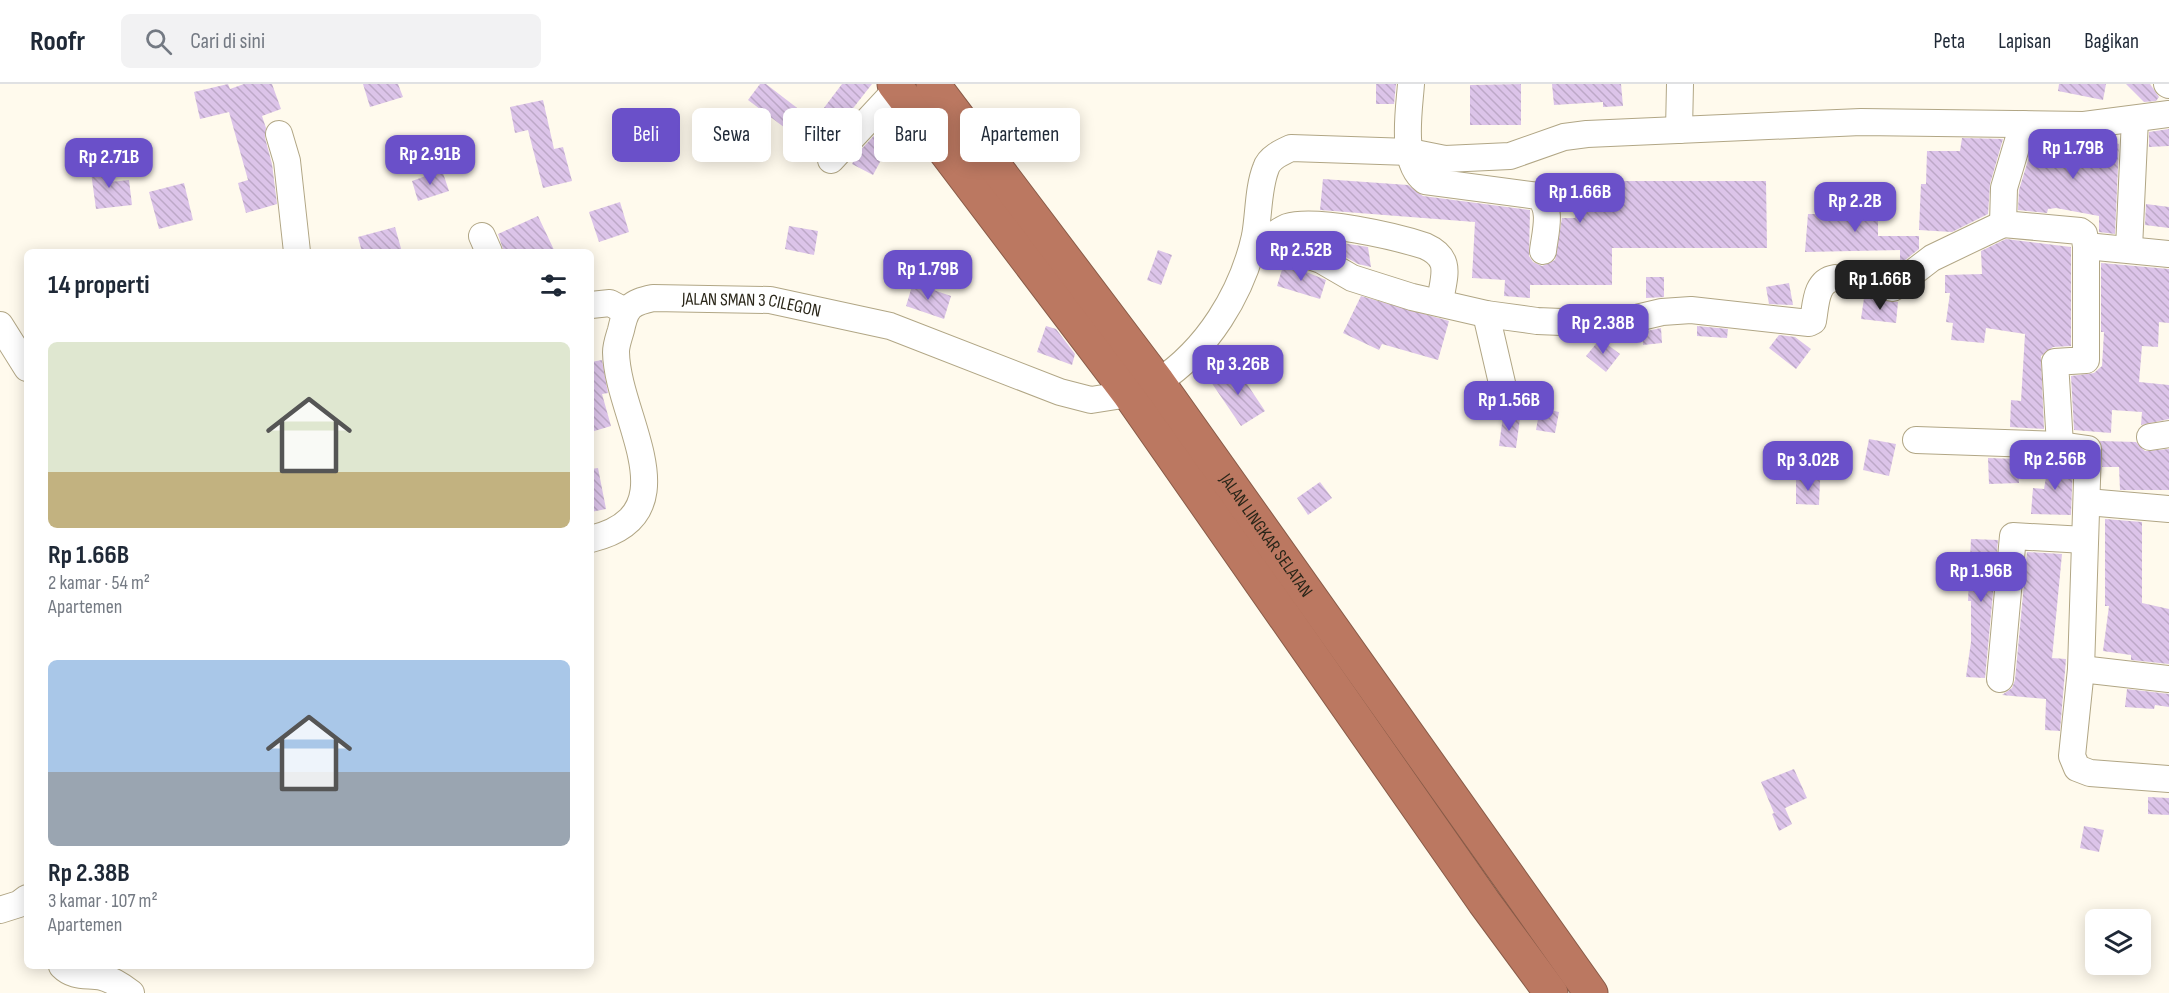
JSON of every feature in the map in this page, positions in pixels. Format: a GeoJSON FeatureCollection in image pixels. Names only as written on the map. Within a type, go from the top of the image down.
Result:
{"type":"FeatureCollection","features":[{"type":"Feature","properties":{"kind":"highway","name":"JALAN LINGKAR SELATAN"},"geometry":{"type":"LineString","coordinates":[[933,84],[1144,388],[1478,892],[1551,993]]}},
{"type":"Feature","properties":{"kind":"highway","name":"JALAN LINGKAR SELATAN"},"geometry":{"type":"LineString","coordinates":[[896,86],[1144,388],[1591,993]]}},
{"type":"Feature","properties":{"kind":"street"},"geometry":{"type":"LineString","coordinates":[[1411,84],[1410,152],[1412,167],[1425,181],[1538,196],[1545,202],[1547,210],[1543,251]]}},
{"type":"Feature","properties":{"kind":"street"},"geometry":{"type":"LineString","coordinates":[[1679,130],[1680,84]]}},
{"type":"Feature","properties":{"kind":"street"},"geometry":{"type":"LineString","coordinates":[[862,125],[896,86]]}},
{"type":"Feature","properties":{"kind":"street"},"geometry":{"type":"LineString","coordinates":[[1144,388],[1180,368],[1213,329],[1241,280],[1261,238],[1266,166],[1282,152],[1302,147],[1410,152],[1445,159],[1510,156],[1564,137],[1860,122],[2084,125],[2169,114]]}},
{"type":"Feature","properties":{"kind":"street"},"geometry":{"type":"LineString","coordinates":[[2129,248],[2136,120]]}},
{"type":"Feature","properties":{"kind":"street"},"geometry":{"type":"LineString","coordinates":[[2002,224],[2004,188],[2023,124]]}},
{"type":"Feature","properties":{"kind":"street"},"geometry":{"type":"LineString","coordinates":[[279,134],[287,161],[297,249]]}},
{"type":"Feature","properties":{"kind":"street"},"geometry":{"type":"LineString","coordinates":[[1261,238],[1321,260],[1352,278],[1412,297],[1486,314],[1537,321],[1611,324],[1662,312],[1691,310],[1809,323],[1813,321],[1819,289],[1826,281],[1835,278],[1893,288],[1932,258],[2002,224],[2080,231],[2084,234],[2086,246],[2086,360],[2055,362],[2060,445]]}},
{"type":"Feature","properties":{"kind":"street"},"geometry":{"type":"LineString","coordinates":[[1261,238],[1285,228],[1309,225],[1326,226],[1425,246],[1437,251],[1445,264],[1440,303]]}},
{"type":"Feature","properties":{"kind":"street"},"geometry":{"type":"LineString","coordinates":[[2086,246],[2129,248],[2169,254]]}},
{"type":"Feature","properties":{"kind":"street","name":"JALAN SMAN 3 CILEGON"},"geometry":{"type":"LineString","coordinates":[[625,311],[638,301],[653,298],[770,300],[890,326],[1091,400],[1144,388]]}},
{"type":"Feature","properties":{"kind":"street"},"geometry":{"type":"LineString","coordinates":[[594,305],[610,303],[625,311],[616,351],[622,388],[646,476],[642,504],[624,526],[610,534],[594,538]]}},
{"type":"Feature","properties":{"kind":"street"},"geometry":{"type":"LineString","coordinates":[[1486,314],[1505,396]]}},
{"type":"Feature","properties":{"kind":"street"},"geometry":{"type":"LineString","coordinates":[[0,325],[24,363]]}},
{"type":"Feature","properties":{"kind":"street"},"geometry":{"type":"LineString","coordinates":[[1916,440],[2060,445],[2088,449],[2081,669],[2072,756],[2078,768],[2090,774],[2169,779]]}},
{"type":"Feature","properties":{"kind":"street"},"geometry":{"type":"LineString","coordinates":[[2087,502],[2169,509]]}},
{"type":"Feature","properties":{"kind":"street"},"geometry":{"type":"LineString","coordinates":[[2000,679],[2013,536],[2085,540]]}},
{"type":"Feature","properties":{"kind":"street"},"geometry":{"type":"LineString","coordinates":[[2081,669],[2169,679]]}},
{"type":"Feature","properties":{"kind":"street"},"geometry":{"type":"LineString","coordinates":[[68,969],[81,976],[99,976],[115,982],[131,993]]}},
{"type":"Feature","properties":{"kind":"building"},"geometry":{"type":"Polygon","coordinates":[[[228,84],[230,89],[244,84],[272,84],[281,109],[262,116],[266,128],[265,138],[272,164],[277,204],[246,213],[238,183],[248,180],[229,112],[200,119],[194,92],[228,84]]]}},
{"type":"Feature","properties":{"kind":"building"},"geometry":{"type":"Polygon","coordinates":[[[363,84],[398,84],[403,97],[370,107],[363,84]]]}},
{"type":"Feature","properties":{"kind":"building"},"geometry":{"type":"Polygon","coordinates":[[[760,84],[766,84],[797,108],[783,108],[783,126],[771,117],[771,108],[759,108],[748,100],[760,84]]]}},
{"type":"Feature","properties":{"kind":"building"},"geometry":{"type":"Polygon","coordinates":[[[842,84],[872,84],[853,108],[824,108],[842,84]]]}},
{"type":"Feature","properties":{"kind":"building"},"geometry":{"type":"Polygon","coordinates":[[[1376,84],[1396,84],[1394,104],[1376,104],[1376,84]]]}},
{"type":"Feature","properties":{"kind":"building"},"geometry":{"type":"Polygon","coordinates":[[[1521,84],[1521,125],[1470,125],[1470,85],[1521,84]]]}},
{"type":"Feature","properties":{"kind":"building"},"geometry":{"type":"Polygon","coordinates":[[[1552,84],[1621,84],[1623,106],[1603,107],[1603,102],[1554,105],[1552,84]]]}},
{"type":"Feature","properties":{"kind":"building"},"geometry":{"type":"Polygon","coordinates":[[[2059,84],[2106,84],[2103,100],[2058,91],[2059,84]]]}},
{"type":"Feature","properties":{"kind":"building"},"geometry":{"type":"Polygon","coordinates":[[[2126,84],[2150,84],[2159,97],[2156,101],[2144,102],[2126,84]]]}},
{"type":"Feature","properties":{"kind":"building"},"geometry":{"type":"Polygon","coordinates":[[[543,100],[554,149],[563,147],[572,181],[543,188],[528,130],[515,133],[510,107],[543,100]]]}},
{"type":"Feature","properties":{"kind":"building"},"geometry":{"type":"Polygon","coordinates":[[[2169,129],[2169,146],[2149,147],[2149,132],[2169,129]]]}},
{"type":"Feature","properties":{"kind":"building"},"geometry":{"type":"Polygon","coordinates":[[[874,136],[874,162],[880,162],[873,175],[852,164],[862,162],[862,149],[874,136]]]}},
{"type":"Feature","properties":{"kind":"building"},"geometry":{"type":"Polygon","coordinates":[[[1962,138],[2003,139],[1990,184],[1988,214],[1952,232],[1919,230],[1921,184],[1926,184],[1927,151],[1960,151],[1962,138]]]}},
{"type":"Feature","properties":{"kind":"building"},"geometry":{"type":"Polygon","coordinates":[[[2103,139],[2119,144],[2115,234],[2099,232],[2099,216],[2056,208],[2048,209],[2047,213],[2018,210],[2019,190],[2033,144],[2066,148],[2067,140],[2103,139]]]}},
{"type":"Feature","properties":{"kind":"building"},"geometry":{"type":"Polygon","coordinates":[[[108,162],[110,182],[129,180],[132,205],[96,209],[90,165],[108,162]]]}},
{"type":"Feature","properties":{"kind":"building"},"geometry":{"type":"Polygon","coordinates":[[[442,170],[449,191],[418,201],[412,181],[442,170]]]}},
{"type":"Feature","properties":{"kind":"building"},"geometry":{"type":"Polygon","coordinates":[[[1323,179],[1408,185],[1423,196],[1530,210],[1529,256],[1533,262],[1542,266],[1555,260],[1562,218],[1575,218],[1575,181],[1766,181],[1767,248],[1612,248],[1612,285],[1530,285],[1530,298],[1504,296],[1505,280],[1472,278],[1475,222],[1320,210],[1323,179]]]}},
{"type":"Feature","properties":{"kind":"building"},"geometry":{"type":"Polygon","coordinates":[[[184,183],[193,220],[159,229],[149,192],[184,183]]]}},
{"type":"Feature","properties":{"kind":"building"},"geometry":{"type":"Polygon","coordinates":[[[620,202],[629,232],[599,242],[589,212],[620,202]]]}},
{"type":"Feature","properties":{"kind":"building"},"geometry":{"type":"Polygon","coordinates":[[[1856,202],[1878,202],[1878,236],[1919,236],[1919,249],[1900,264],[1900,250],[1805,252],[1808,214],[1856,214],[1856,202]]]}},
{"type":"Feature","properties":{"kind":"building"},"geometry":{"type":"Polygon","coordinates":[[[2146,204],[2169,207],[2169,228],[2145,225],[2146,204]]]}},
{"type":"Feature","properties":{"kind":"building"},"geometry":{"type":"Polygon","coordinates":[[[538,216],[554,249],[503,249],[498,234],[538,216]]]}},
{"type":"Feature","properties":{"kind":"building"},"geometry":{"type":"Polygon","coordinates":[[[789,226],[818,231],[814,255],[785,249],[789,226]]]}},
{"type":"Feature","properties":{"kind":"building"},"geometry":{"type":"Polygon","coordinates":[[[395,227],[401,249],[361,249],[358,237],[395,227]]]}},
{"type":"Feature","properties":{"kind":"building"},"geometry":{"type":"Polygon","coordinates":[[[2006,239],[2071,247],[2071,346],[2053,347],[2041,356],[2044,429],[2010,427],[2011,400],[2021,401],[2025,334],[1986,328],[1984,343],[1951,340],[1953,323],[1946,322],[1950,293],[1945,293],[1945,275],[1982,274],[1981,251],[2006,239]]]}},
{"type":"Feature","properties":{"kind":"building"},"geometry":{"type":"Polygon","coordinates":[[[1342,243],[1368,247],[1371,267],[1358,264],[1328,247],[1328,244],[1342,243]]]}},
{"type":"Feature","properties":{"kind":"building"},"geometry":{"type":"Polygon","coordinates":[[[1158,250],[1172,255],[1161,285],[1147,280],[1158,250]]]}},
{"type":"Feature","properties":{"kind":"building"},"geometry":{"type":"Polygon","coordinates":[[[1284,263],[1326,280],[1320,299],[1277,286],[1284,263]]]}},
{"type":"Feature","properties":{"kind":"building"},"geometry":{"type":"Polygon","coordinates":[[[2101,263],[2169,269],[2169,323],[2159,322],[2158,347],[2142,346],[2139,382],[2169,385],[2169,419],[2141,425],[2142,412],[2112,410],[2111,433],[2074,430],[2071,376],[2094,373],[2102,366],[2104,332],[2101,332],[2101,263]]]}},
{"type":"Feature","properties":{"kind":"building"},"geometry":{"type":"Polygon","coordinates":[[[1646,277],[1664,277],[1664,297],[1646,298],[1646,277]]]}},
{"type":"Feature","properties":{"kind":"building"},"geometry":{"type":"Polygon","coordinates":[[[913,283],[951,296],[944,319],[906,306],[913,283]]]}},
{"type":"Feature","properties":{"kind":"building"},"geometry":{"type":"Polygon","coordinates":[[[1789,283],[1793,305],[1769,304],[1766,287],[1789,283]]]}},
{"type":"Feature","properties":{"kind":"building"},"geometry":{"type":"Polygon","coordinates":[[[1361,296],[1449,321],[1438,360],[1382,344],[1379,350],[1343,333],[1361,296]]]}},
{"type":"Feature","properties":{"kind":"building"},"geometry":{"type":"Polygon","coordinates":[[[1864,298],[1898,302],[1896,323],[1861,319],[1864,298]]]}},
{"type":"Feature","properties":{"kind":"building"},"geometry":{"type":"Polygon","coordinates":[[[1046,326],[1056,329],[1075,354],[1072,365],[1037,352],[1046,326]]]}},
{"type":"Feature","properties":{"kind":"building"},"geometry":{"type":"Polygon","coordinates":[[[1697,326],[1728,329],[1727,338],[1697,336],[1697,326]]]}},
{"type":"Feature","properties":{"kind":"building"},"geometry":{"type":"Polygon","coordinates":[[[1661,328],[1662,343],[1643,345],[1642,332],[1661,328]]]}},
{"type":"Feature","properties":{"kind":"building"},"geometry":{"type":"Polygon","coordinates":[[[1779,335],[1795,337],[1811,349],[1796,369],[1769,348],[1779,335]]]}},
{"type":"Feature","properties":{"kind":"building"},"geometry":{"type":"Polygon","coordinates":[[[1600,339],[1620,354],[1606,372],[1586,356],[1600,339]]]}},
{"type":"Feature","properties":{"kind":"building"},"geometry":{"type":"Polygon","coordinates":[[[602,360],[608,393],[602,394],[611,426],[594,431],[594,361],[602,360]]]}},
{"type":"Feature","properties":{"kind":"building"},"geometry":{"type":"Polygon","coordinates":[[[1235,366],[1265,411],[1241,426],[1211,382],[1235,366]]]}},
{"type":"Feature","properties":{"kind":"building"},"geometry":{"type":"Polygon","coordinates":[[[1540,408],[1559,412],[1555,433],[1536,430],[1540,408]]]}},
{"type":"Feature","properties":{"kind":"building"},"geometry":{"type":"Polygon","coordinates":[[[1503,416],[1520,418],[1516,448],[1499,446],[1503,416]]]}},
{"type":"Feature","properties":{"kind":"building"},"geometry":{"type":"Polygon","coordinates":[[[1869,439],[1896,444],[1889,476],[1863,470],[1869,439]]]}},
{"type":"Feature","properties":{"kind":"building"},"geometry":{"type":"Polygon","coordinates":[[[2100,441],[2136,442],[2145,451],[2169,449],[2169,490],[2120,490],[2119,467],[2102,467],[2100,441]]]}},
{"type":"Feature","properties":{"kind":"building"},"geometry":{"type":"Polygon","coordinates":[[[1988,458],[2018,459],[2019,483],[1989,484],[1988,458]]]}},
{"type":"Feature","properties":{"kind":"building"},"geometry":{"type":"Polygon","coordinates":[[[2049,460],[2073,462],[2071,515],[2031,514],[2033,488],[2044,489],[2049,460]]]}},
{"type":"Feature","properties":{"kind":"building"},"geometry":{"type":"Polygon","coordinates":[[[598,468],[606,509],[594,511],[594,469],[598,468]]]}},
{"type":"Feature","properties":{"kind":"building"},"geometry":{"type":"Polygon","coordinates":[[[1796,480],[1820,480],[1819,505],[1796,504],[1796,480]]]}},
{"type":"Feature","properties":{"kind":"building"},"geometry":{"type":"Polygon","coordinates":[[[1320,482],[1332,498],[1308,515],[1297,498],[1320,482]]]}},
{"type":"Feature","properties":{"kind":"building"},"geometry":{"type":"Polygon","coordinates":[[[2105,519],[2142,522],[2142,603],[2169,609],[2169,664],[2131,660],[2131,655],[2103,651],[2109,606],[2105,606],[2105,519]]]}},
{"type":"Feature","properties":{"kind":"building"},"geometry":{"type":"Polygon","coordinates":[[[1971,539],[1998,540],[1985,678],[1966,677],[1971,642],[1971,601],[1968,601],[1971,539]]]}},
{"type":"Feature","properties":{"kind":"building"},"geometry":{"type":"Polygon","coordinates":[[[2027,552],[2062,554],[2052,658],[2066,659],[2060,731],[2045,730],[2046,699],[2002,695],[2012,688],[2015,680],[2027,552]]]}},
{"type":"Feature","properties":{"kind":"building"},"geometry":{"type":"Polygon","coordinates":[[[2127,689],[2169,694],[2169,707],[2155,705],[2154,709],[2125,707],[2127,689]]]}},
{"type":"Feature","properties":{"kind":"building"},"geometry":{"type":"Polygon","coordinates":[[[1794,769],[1807,798],[1774,813],[1761,782],[1794,769]]]}},
{"type":"Feature","properties":{"kind":"building"},"geometry":{"type":"Polygon","coordinates":[[[2148,797],[2169,798],[2169,815],[2148,814],[2148,797]]]}},
{"type":"Feature","properties":{"kind":"building"},"geometry":{"type":"Polygon","coordinates":[[[1785,808],[1792,824],[1779,831],[1772,814],[1785,808]]]}},
{"type":"Feature","properties":{"kind":"building"},"geometry":{"type":"Polygon","coordinates":[[[2084,826],[2104,830],[2099,852],[2080,848],[2084,826]]]}}]}
